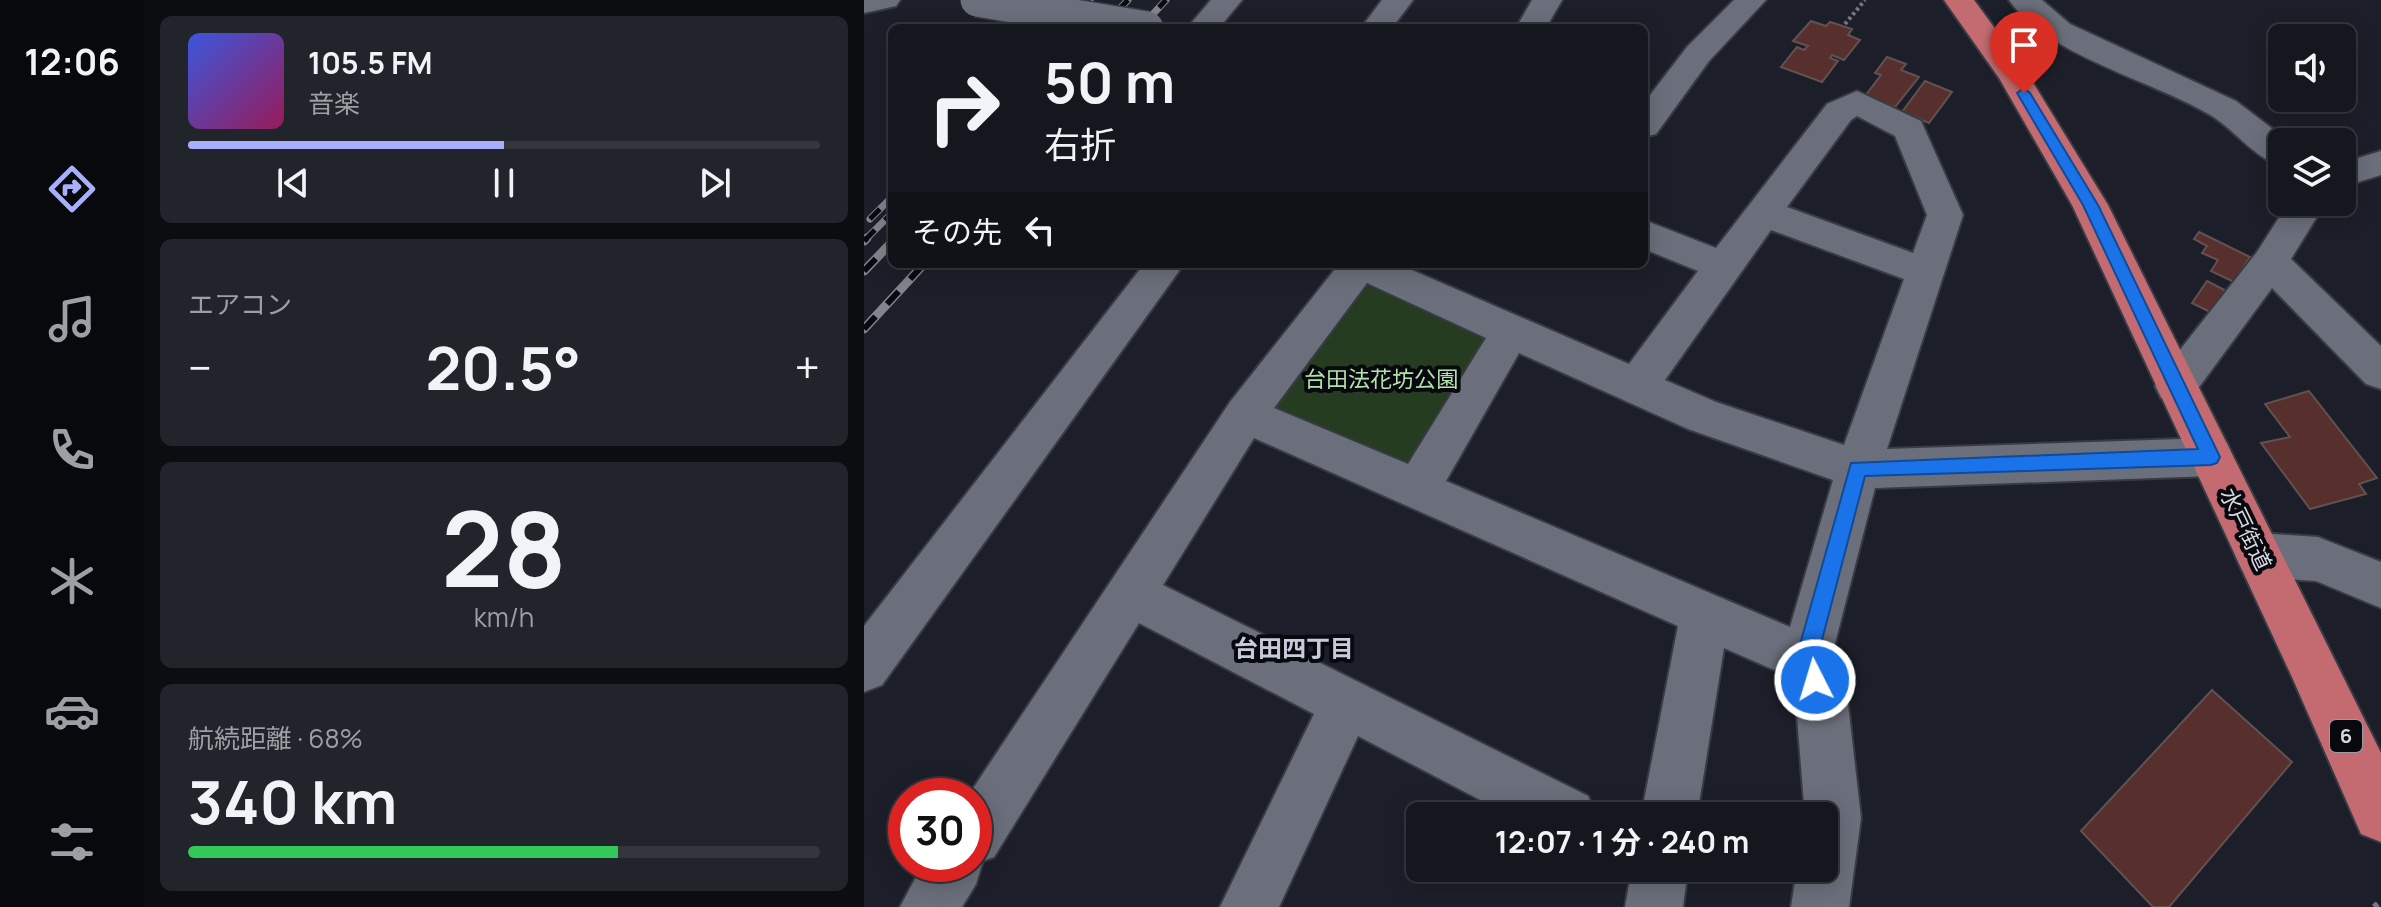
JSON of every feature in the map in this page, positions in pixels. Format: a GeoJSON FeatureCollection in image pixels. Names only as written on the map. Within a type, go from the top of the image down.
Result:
{"type":"FeatureCollection","features":[{"type":"Feature","properties":{"kind":"highway","name":"水戸街道"},"geometry":{"type":"LineString","coordinates":[[1959,0],[2013,75],[2090,205],[2381,814]]}},
{"type":"Feature","properties":{"kind":"street"},"geometry":{"type":"LineString","coordinates":[[864,4],[885,0]]}},
{"type":"Feature","properties":{"kind":"street"},"geometry":{"type":"LineString","coordinates":[[977,0],[1123,24]]}},
{"type":"Feature","properties":{"kind":"street"},"geometry":{"type":"LineString","coordinates":[[1206,24],[1227,0]]}},
{"type":"Feature","properties":{"kind":"street"},"geometry":{"type":"LineString","coordinates":[[1379,24],[1398,0]]}},
{"type":"Feature","properties":{"kind":"street"},"geometry":{"type":"LineString","coordinates":[[1401,24],[1417,0]]}},
{"type":"Feature","properties":{"kind":"street"},"geometry":{"type":"LineString","coordinates":[[1533,24],[1547,0]]}},
{"type":"Feature","properties":{"kind":"street"},"geometry":{"type":"LineString","coordinates":[[1648,121],[1698,54],[1751,0]]}},
{"type":"Feature","properties":{"kind":"street"},"geometry":{"type":"LineString","coordinates":[[2024,0],[2059,31],[2224,109],[2268,143]]}},
{"type":"Feature","properties":{"kind":"street"},"geometry":{"type":"LineString","coordinates":[[1637,386],[1839,112],[1857,102],[1909,129],[1945,215],[1858,469],[1807,655],[1822,704],[1833,818],[1820,907]]}},
{"type":"Feature","properties":{"kind":"street"},"geometry":{"type":"LineString","coordinates":[[2356,171],[2381,163]]}},
{"type":"Feature","properties":{"kind":"street"},"geometry":{"type":"LineString","coordinates":[[1764,213],[1925,272]]}},
{"type":"Feature","properties":{"kind":"street"},"geometry":{"type":"LineString","coordinates":[[2176,386],[2270,262],[2299,216]]}},
{"type":"Feature","properties":{"kind":"street"},"geometry":{"type":"LineString","coordinates":[[1648,236],[1723,266]]}},
{"type":"Feature","properties":{"kind":"street"},"geometry":{"type":"LineString","coordinates":[[2270,262],[2381,372]]}},
{"type":"Feature","properties":{"kind":"street"},"geometry":{"type":"LineString","coordinates":[[864,667],[1162,268]]}},
{"type":"Feature","properties":{"kind":"street"},"geometry":{"type":"LineString","coordinates":[[992,809],[1245,415],[1358,268]]}},
{"type":"Feature","properties":{"kind":"street"},"geometry":{"type":"LineString","coordinates":[[1370,268],[1703,416],[1858,469],[2211,457]]}},
{"type":"Feature","properties":{"kind":"street"},"geometry":{"type":"LineString","coordinates":[[1417,489],[1511,332]]}},
{"type":"Feature","properties":{"kind":"street"},"geometry":{"type":"LineString","coordinates":[[1245,415],[1705,614],[1781,650],[1807,655]]}},
{"type":"Feature","properties":{"kind":"street"},"geometry":{"type":"LineString","coordinates":[[2259,555],[2318,559],[2381,585]]}},
{"type":"Feature","properties":{"kind":"street"},"geometry":{"type":"LineString","coordinates":[[1130,593],[1541,802]]}},
{"type":"Feature","properties":{"kind":"street"},"geometry":{"type":"LineString","coordinates":[[1671,802],[1705,614]]}},
{"type":"Feature","properties":{"kind":"street"},"geometry":{"type":"LineString","coordinates":[[1249,907],[1347,702]]}},
{"type":"Feature","properties":{"kind":"street"},"geometry":{"type":"LineString","coordinates":[[929,907],[945,882]]}},
{"type":"Feature","properties":{"kind":"street"},"geometry":{"type":"LineString","coordinates":[[1654,907],[1658,882]]}},
{"type":"Feature","properties":{"kind":"path"},"geometry":{"type":"LineString","coordinates":[[1845,24],[1865,0]]}},
{"type":"Feature","properties":{"kind":"path"},"geometry":{"type":"LineString","coordinates":[[2374,907],[2381,901]]}},
{"type":"Feature","properties":{"kind":"green space","name":"台田法花坊公園"},"geometry":{"type":"Polygon","coordinates":[[[1368,284],[1488,337],[1414,464],[1401,469],[1271,412],[1358,286],[1368,284]]]}},
{"type":"Feature","properties":{"kind":"building"},"geometry":{"type":"Polygon","coordinates":[[[1811,21],[1826,26],[1830,22],[1852,29],[1848,35],[1860,40],[1844,60],[1832,55],[1830,58],[1838,61],[1822,82],[1781,67],[1797,47],[1804,50],[1808,46],[1793,41],[1811,21]]]}},
{"type":"Feature","properties":{"kind":"building"},"geometry":{"type":"Polygon","coordinates":[[[1887,57],[1906,64],[1901,70],[1919,77],[1895,107],[1865,96],[1881,75],[1875,73],[1887,57]]]}},
{"type":"Feature","properties":{"kind":"building"},"geometry":{"type":"Polygon","coordinates":[[[1925,81],[1952,92],[1929,123],[1902,112],[1925,81]]]}},
{"type":"Feature","properties":{"kind":"building"},"geometry":{"type":"Polygon","coordinates":[[[2199,232],[2250,257],[2234,282],[2211,271],[2218,260],[2202,253],[2207,246],[2194,239],[2199,232]]]}},
{"type":"Feature","properties":{"kind":"building"},"geometry":{"type":"Polygon","coordinates":[[[2207,281],[2230,293],[2216,315],[2192,303],[2207,281]]]}},
{"type":"Feature","properties":{"kind":"building"},"geometry":{"type":"Polygon","coordinates":[[[2309,391],[2377,478],[2359,484],[2366,494],[2310,509],[2261,443],[2290,437],[2265,404],[2309,391]]]}},
{"type":"Feature","properties":{"kind":"building"},"geometry":{"type":"Polygon","coordinates":[[[2212,690],[2292,762],[2169,907],[2153,907],[2081,831],[2212,690]]]}},
{"type":"Feature","properties":{"kind":"railway"},"geometry":{"type":"LineString","coordinates":[[1066,24],[1090,0]]}},
{"type":"Feature","properties":{"kind":"railway"},"geometry":{"type":"LineString","coordinates":[[1105,24],[1128,0]]}},
{"type":"Feature","properties":{"kind":"railway"},"geometry":{"type":"LineString","coordinates":[[1144,24],[1166,0]]}},
{"type":"Feature","properties":{"kind":"railway"},"geometry":{"type":"LineString","coordinates":[[870,219],[888,201]]}},
{"type":"Feature","properties":{"kind":"railway"},"geometry":{"type":"LineString","coordinates":[[864,241],[888,217]]}},
{"type":"Feature","properties":{"kind":"railway"},"geometry":{"type":"LineString","coordinates":[[864,271],[888,246]]}},
{"type":"Feature","properties":{"kind":"railway"},"geometry":{"type":"LineString","coordinates":[[864,329],[920,268]]}},
{"type":"Feature","properties":{"kind":"district","name":"台田四丁目"},"geometry":{"type":"Point","coordinates":[1294,649]}},
{"type":"Feature","properties":{"kind":"route"},"geometry":{"type":"LineString","coordinates":[[1815,680],[1807,655],[1858,469],[2211,457],[2090,205],[2024,93]]}}]}
